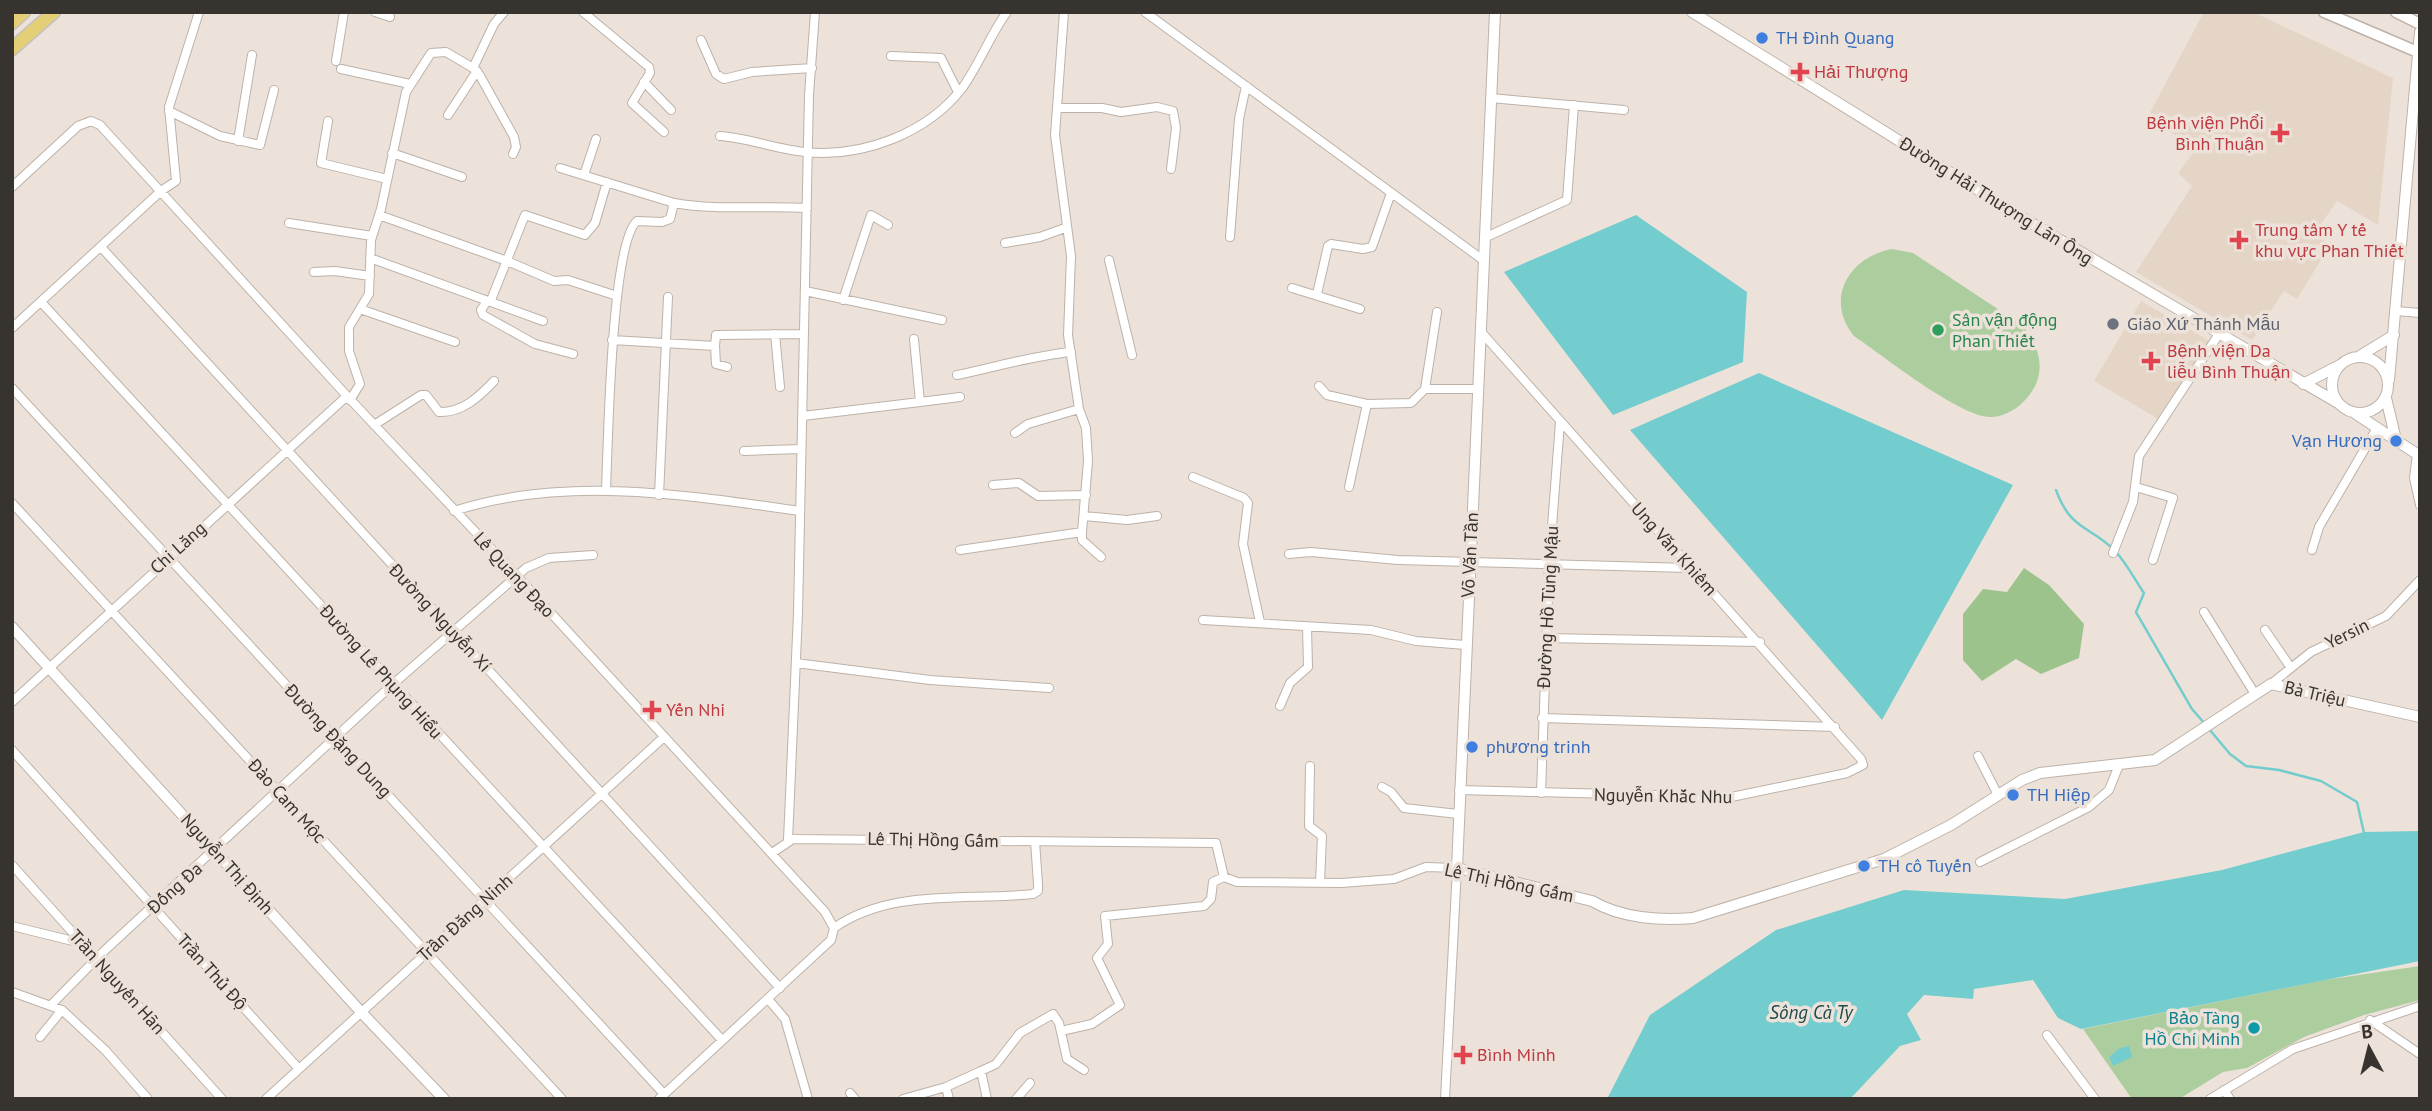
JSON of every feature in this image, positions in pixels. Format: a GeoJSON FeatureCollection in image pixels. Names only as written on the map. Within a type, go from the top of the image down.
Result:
{"type":"FeatureCollection","features":[{"type":"Feature","properties":{"kind":"highway"},"geometry":{"type":"LineString","coordinates":[[12,23],[24,12]]}},
{"type":"Feature","properties":{"kind":"highway"},"geometry":{"type":"LineString","coordinates":[[12,49],[54,12]]}},
{"type":"Feature","properties":{"kind":"main road"},"geometry":{"type":"LineString","coordinates":[[2324,12],[2419,52]]}},
{"type":"Feature","properties":{"kind":"main road"},"geometry":{"type":"LineString","coordinates":[[2396,12],[2420,24]]}},
{"type":"Feature","properties":{"kind":"street"},"geometry":{"type":"LineString","coordinates":[[12,328],[161,191],[176,181],[178,174],[169,111],[199,12]]}},
{"type":"Feature","properties":{"kind":"street"},"geometry":{"type":"LineString","coordinates":[[344,12],[339,65],[410,83]]}},
{"type":"Feature","properties":{"kind":"street"},"geometry":{"type":"LineString","coordinates":[[375,12],[390,17]]}},
{"type":"Feature","properties":{"kind":"street"},"geometry":{"type":"LineString","coordinates":[[448,115],[475,70],[494,24],[504,12]]}},
{"type":"Feature","properties":{"kind":"street"},"geometry":{"type":"LineString","coordinates":[[583,12],[649,67],[632,103],[664,132]]}},
{"type":"Feature","properties":{"kind":"street"},"geometry":{"type":"LineString","coordinates":[[772,853],[788,840],[796,663],[808,152],[815,12]]}},
{"type":"Feature","properties":{"kind":"street"},"geometry":{"type":"LineString","coordinates":[[720,136],[808,152],[860,147],[901,136],[942,111],[958,92],[1007,12]]}},
{"type":"Feature","properties":{"kind":"street"},"geometry":{"type":"LineString","coordinates":[[1064,12],[1055,135],[1071,259],[1067,317],[1079,409],[1086,428],[1086,495],[1082,540],[1101,557]]}},
{"type":"Feature","properties":{"kind":"street"},"geometry":{"type":"LineString","coordinates":[[1145,12],[1483,260]]}},
{"type":"Feature","properties":{"kind":"street","name":"Võ Văn Tần"},"geometry":{"type":"LineString","coordinates":[[1445,1099],[1469,562],[1483,334],[1483,260],[1495,12]]}},
{"type":"Feature","properties":{"kind":"street","name":"Đường Hải Thượng Lãn Ông"},"geometry":{"type":"LineString","coordinates":[[1692,12],[2033,224],[2338,403]]}},
{"type":"Feature","properties":{"kind":"street"},"geometry":{"type":"LineString","coordinates":[[2396,440],[2386,398],[2394,335],[2420,32]]}},
{"type":"Feature","properties":{"kind":"street"},"geometry":{"type":"LineString","coordinates":[[701,40],[716,74],[724,79],[752,72],[812,68]]}},
{"type":"Feature","properties":{"kind":"street"},"geometry":{"type":"LineString","coordinates":[[348,398],[360,384],[349,351],[348,334],[369,294],[372,236],[379,215],[405,92],[425,59],[436,52],[452,55],[475,70],[514,137],[516,147],[513,154]]}},
{"type":"Feature","properties":{"kind":"street"},"geometry":{"type":"LineString","coordinates":[[237,141],[252,55]]}},
{"type":"Feature","properties":{"kind":"street"},"geometry":{"type":"LineString","coordinates":[[891,55],[941,58],[958,92]]}},
{"type":"Feature","properties":{"kind":"street"},"geometry":{"type":"LineString","coordinates":[[644,82],[671,110]]}},
{"type":"Feature","properties":{"kind":"street"},"geometry":{"type":"LineString","coordinates":[[1230,237],[1239,119],[1245,86]]}},
{"type":"Feature","properties":{"kind":"street"},"geometry":{"type":"LineString","coordinates":[[169,111],[213,134],[260,145],[274,90]]}},
{"type":"Feature","properties":{"kind":"street"},"geometry":{"type":"LineString","coordinates":[[1491,98],[1624,110]]}},
{"type":"Feature","properties":{"kind":"street"},"geometry":{"type":"LineString","coordinates":[[1484,238],[1567,200],[1574,105]]}},
{"type":"Feature","properties":{"kind":"street"},"geometry":{"type":"LineString","coordinates":[[1058,107],[1102,108],[1121,112],[1157,107],[1173,111],[1176,128],[1171,169]]}},
{"type":"Feature","properties":{"kind":"street","name":"Lê Quang Đạo"},"geometry":{"type":"LineString","coordinates":[[12,187],[16,178],[78,126],[91,121],[100,125],[348,398],[517,576],[772,853],[825,912],[834,928]]}},
{"type":"Feature","properties":{"kind":"street"},"geometry":{"type":"LineString","coordinates":[[328,121],[321,163],[387,179]]}},
{"type":"Feature","properties":{"kind":"street"},"geometry":{"type":"LineString","coordinates":[[584,175],[596,139]]}},
{"type":"Feature","properties":{"kind":"street"},"geometry":{"type":"LineString","coordinates":[[392,153],[462,177]]}},
{"type":"Feature","properties":{"kind":"street"},"geometry":{"type":"LineString","coordinates":[[560,168],[695,207],[753,205],[807,208]]}},
{"type":"Feature","properties":{"kind":"street"},"geometry":{"type":"LineString","coordinates":[[573,354],[535,344],[483,315],[481,310],[489,300],[525,215],[580,235],[590,233],[607,182]]}},
{"type":"Feature","properties":{"kind":"street"},"geometry":{"type":"LineString","coordinates":[[1317,294],[1328,246],[1331,244],[1363,249],[1372,247],[1391,193]]}},
{"type":"Feature","properties":{"kind":"street"},"geometry":{"type":"LineString","coordinates":[[606,490],[612,340],[617,296],[634,222],[667,221],[672,215],[674,203]]}},
{"type":"Feature","properties":{"kind":"street"},"geometry":{"type":"LineString","coordinates":[[379,215],[507,261],[554,281],[568,280],[617,296]]}},
{"type":"Feature","properties":{"kind":"street"},"geometry":{"type":"LineString","coordinates":[[843,300],[871,215],[888,225]]}},
{"type":"Feature","properties":{"kind":"street"},"geometry":{"type":"LineString","coordinates":[[289,223],[372,236]]}},
{"type":"Feature","properties":{"kind":"street"},"geometry":{"type":"LineString","coordinates":[[1005,243],[1040,237],[1065,228]]}},
{"type":"Feature","properties":{"kind":"street","name":"Đường Nguyễn Xí"},"geometry":{"type":"LineString","coordinates":[[101,247],[285,451],[780,988]]}},
{"type":"Feature","properties":{"kind":"street"},"geometry":{"type":"LineString","coordinates":[[370,258],[439,280],[543,321]]}},
{"type":"Feature","properties":{"kind":"street"},"geometry":{"type":"LineString","coordinates":[[1109,260],[1132,355]]}},
{"type":"Feature","properties":{"kind":"street"},"geometry":{"type":"LineString","coordinates":[[314,272],[335,271],[370,276]]}},
{"type":"Feature","properties":{"kind":"street"},"geometry":{"type":"LineString","coordinates":[[1292,288],[1360,309]]}},
{"type":"Feature","properties":{"kind":"street"},"geometry":{"type":"LineString","coordinates":[[805,291],[942,320]]}},
{"type":"Feature","properties":{"kind":"street"},"geometry":{"type":"LineString","coordinates":[[659,495],[668,297]]}},
{"type":"Feature","properties":{"kind":"street","name":"Đường Lê Phụng Hiểu"},"geometry":{"type":"LineString","coordinates":[[41,302],[722,1040]]}},
{"type":"Feature","properties":{"kind":"street"},"geometry":{"type":"LineString","coordinates":[[360,309],[455,342]]}},
{"type":"Feature","properties":{"kind":"street"},"geometry":{"type":"LineString","coordinates":[[2396,310],[2420,313]]}},
{"type":"Feature","properties":{"kind":"street"},"geometry":{"type":"LineString","coordinates":[[1319,386],[1327,395],[1367,404],[1412,403],[1425,390],[1437,312]]}},
{"type":"Feature","properties":{"kind":"street"},"geometry":{"type":"LineString","coordinates":[[775,334],[780,387]]}},
{"type":"Feature","properties":{"kind":"street"},"geometry":{"type":"LineString","coordinates":[[727,367],[716,364],[716,335],[804,334]]}},
{"type":"Feature","properties":{"kind":"street","name":"Ung Văn Khiêm"},"geometry":{"type":"LineString","coordinates":[[1483,334],[1689,568],[1760,642],[1835,727],[1861,758],[1863,765]]}},
{"type":"Feature","properties":{"kind":"street"},"geometry":{"type":"LineString","coordinates":[[2113,553],[2136,487],[2139,456],[2219,334]]}},
{"type":"Feature","properties":{"kind":"street"},"geometry":{"type":"LineString","coordinates":[[2303,384],[2394,335]]}},
{"type":"Feature","properties":{"kind":"street"},"geometry":{"type":"LineString","coordinates":[[914,339],[920,402]]}},
{"type":"Feature","properties":{"kind":"street"},"geometry":{"type":"LineString","coordinates":[[612,340],[715,346]]}},
{"type":"Feature","properties":{"kind":"street"},"geometry":{"type":"LineString","coordinates":[[957,374],[1007,365],[1025,357],[1071,352]]}},
{"type":"Feature","properties":{"kind":"street"},"geometry":{"type":"LineString","coordinates":[[2357,357],[2374,360],[2386,372],[2389,380]]}},
{"type":"Feature","properties":{"kind":"street"},"geometry":{"type":"LineString","coordinates":[[2342,364],[2336,371],[2332,387],[2338,403],[2418,455],[2414,478],[2420,505]]}},
{"type":"Feature","properties":{"kind":"street"},"geometry":{"type":"LineString","coordinates":[[374,425],[421,395],[426,395],[439,412],[457,408],[480,396],[494,381]]}},
{"type":"Feature","properties":{"kind":"street","name":"Đường Đặng Dung"},"geometry":{"type":"LineString","coordinates":[[12,388],[662,1097]]}},
{"type":"Feature","properties":{"kind":"street"},"geometry":{"type":"LineString","coordinates":[[1425,390],[1479,389]]}},
{"type":"Feature","properties":{"kind":"street"},"geometry":{"type":"LineString","coordinates":[[803,416],[960,397]]}},
{"type":"Feature","properties":{"kind":"street","name":"Chi Lăng"},"geometry":{"type":"LineString","coordinates":[[12,702],[285,451],[348,398]]}},
{"type":"Feature","properties":{"kind":"street"},"geometry":{"type":"LineString","coordinates":[[2353,413],[2372,411],[2386,398]]}},
{"type":"Feature","properties":{"kind":"street"},"geometry":{"type":"LineString","coordinates":[[1349,487],[1367,404]]}},
{"type":"Feature","properties":{"kind":"street"},"geometry":{"type":"LineString","coordinates":[[1015,433],[1028,424],[1079,409]]}},
{"type":"Feature","properties":{"kind":"street","name":"Đường Hồ Tùng Mậu"},"geometry":{"type":"LineString","coordinates":[[1541,793],[1545,638],[1560,422]]}},
{"type":"Feature","properties":{"kind":"street"},"geometry":{"type":"LineString","coordinates":[[2312,550],[2319,527],[2376,428]]}},
{"type":"Feature","properties":{"kind":"street"},"geometry":{"type":"LineString","coordinates":[[744,451],[802,449]]}},
{"type":"Feature","properties":{"kind":"street"},"geometry":{"type":"LineString","coordinates":[[1193,477],[1244,498],[1248,503],[1243,544],[1260,622]]}},
{"type":"Feature","properties":{"kind":"street"},"geometry":{"type":"LineString","coordinates":[[993,485],[1019,482],[1038,496],[1086,495]]}},
{"type":"Feature","properties":{"kind":"street"},"geometry":{"type":"LineString","coordinates":[[2136,487],[2174,498],[2153,560]]}},
{"type":"Feature","properties":{"kind":"street"},"geometry":{"type":"LineString","coordinates":[[454,511],[505,499],[606,490],[800,512]]}},
{"type":"Feature","properties":{"kind":"street","name":"Đào Cam Mộc"},"geometry":{"type":"LineString","coordinates":[[12,503],[562,1099]]}},
{"type":"Feature","properties":{"kind":"street"},"geometry":{"type":"LineString","coordinates":[[1084,516],[1127,520],[1157,516]]}},
{"type":"Feature","properties":{"kind":"street"},"geometry":{"type":"LineString","coordinates":[[960,551],[1082,532]]}},
{"type":"Feature","properties":{"kind":"street"},"geometry":{"type":"LineString","coordinates":[[1289,554],[1311,552],[1398,560],[1549,566],[1689,568]]}},
{"type":"Feature","properties":{"kind":"street","name":"Đống Đa"},"geometry":{"type":"LineString","coordinates":[[52,1004],[392,685],[517,576],[536,562],[549,558],[593,555]]}},
{"type":"Feature","properties":{"kind":"street","name":"Yersin"},"geometry":{"type":"LineString","coordinates":[[2271,684],[2333,640],[2386,615],[2420,580]]}},
{"type":"Feature","properties":{"kind":"street"},"geometry":{"type":"LineString","coordinates":[[2204,612],[2255,694]]}},
{"type":"Feature","properties":{"kind":"street"},"geometry":{"type":"LineString","coordinates":[[1203,620],[1371,630],[1416,641],[1465,645]]}},
{"type":"Feature","properties":{"kind":"street","name":"Nguyễn Thị Định"},"geometry":{"type":"LineString","coordinates":[[12,627],[361,1012],[444,1099]]}},
{"type":"Feature","properties":{"kind":"street"},"geometry":{"type":"LineString","coordinates":[[1280,706],[1290,683],[1308,667],[1307,627]]}},
{"type":"Feature","properties":{"kind":"street"},"geometry":{"type":"LineString","coordinates":[[2264,630],[2291,668]]}},
{"type":"Feature","properties":{"kind":"street"},"geometry":{"type":"LineString","coordinates":[[1545,638],[1760,642]]}},
{"type":"Feature","properties":{"kind":"street"},"geometry":{"type":"LineString","coordinates":[[796,663],[930,680],[1048,688]]}},
{"type":"Feature","properties":{"kind":"street","name":"Bà Triệu"},"geometry":{"type":"LineString","coordinates":[[2197,733],[2271,684],[2420,717]]}},
{"type":"Feature","properties":{"kind":"street"},"geometry":{"type":"LineString","coordinates":[[1542,719],[1835,727]]}},
{"type":"Feature","properties":{"kind":"street","name":"Lê Thị Hồng Gấm"},"geometry":{"type":"LineString","coordinates":[[788,840],[1216,842],[1224,877],[1237,882],[1320,883],[1394,879],[1426,867],[1457,868],[1592,901],[1614,911],[1662,919],[1693,918],[1884,859],[1951,825],[2023,779],[2047,771],[2155,760],[2197,733]]}},
{"type":"Feature","properties":{"kind":"street","name":"Trần Đăng Ninh"},"geometry":{"type":"LineString","coordinates":[[267,1099],[664,737]]}},
{"type":"Feature","properties":{"kind":"street","name":"Trần Thủ Độ"},"geometry":{"type":"LineString","coordinates":[[12,750],[299,1069]]}},
{"type":"Feature","properties":{"kind":"street"},"geometry":{"type":"LineString","coordinates":[[1978,756],[1998,795]]}},
{"type":"Feature","properties":{"kind":"street","name":"Nguyễn Khắc Nhu"},"geometry":{"type":"LineString","coordinates":[[1459,790],[1726,800],[1847,773],[1863,765]]}},
{"type":"Feature","properties":{"kind":"street"},"geometry":{"type":"LineString","coordinates":[[1980,862],[2089,807],[2109,790],[2119,765]]}},
{"type":"Feature","properties":{"kind":"street"},"geometry":{"type":"LineString","coordinates":[[1310,766],[1309,826],[1322,836],[1320,883]]}},
{"type":"Feature","properties":{"kind":"street"},"geometry":{"type":"LineString","coordinates":[[1382,788],[1391,792],[1404,808],[1458,814]]}},
{"type":"Feature","properties":{"kind":"street"},"geometry":{"type":"LineString","coordinates":[[662,1097],[831,940],[834,928],[852,915],[906,901],[1033,894],[1038,891],[1035,841]]}},
{"type":"Feature","properties":{"kind":"street","name":"Trần Nguyên Hãn"},"geometry":{"type":"LineString","coordinates":[[12,865],[222,1099]]}},
{"type":"Feature","properties":{"kind":"street"},"geometry":{"type":"LineString","coordinates":[[1061,1031],[1091,1024],[1120,1005],[1097,958],[1108,944],[1105,916],[1204,906],[1211,899],[1213,882],[1224,877]]}},
{"type":"Feature","properties":{"kind":"street"},"geometry":{"type":"LineString","coordinates":[[12,926],[83,944]]}},
{"type":"Feature","properties":{"kind":"street"},"geometry":{"type":"LineString","coordinates":[[12,992],[52,1004],[62,1010],[106,1051],[148,1099]]}},
{"type":"Feature","properties":{"kind":"street"},"geometry":{"type":"LineString","coordinates":[[768,999],[785,1019],[808,1099]]}},
{"type":"Feature","properties":{"kind":"street"},"geometry":{"type":"LineString","coordinates":[[2210,1099],[2293,1049],[2370,1020],[2420,1006]]}},
{"type":"Feature","properties":{"kind":"street"},"geometry":{"type":"LineString","coordinates":[[40,1037],[62,1010]]}},
{"type":"Feature","properties":{"kind":"street"},"geometry":{"type":"LineString","coordinates":[[903,1099],[946,1087],[996,1064],[1013,1040],[1053,1014],[1057,1017],[1067,1059],[1084,1070]]}},
{"type":"Feature","properties":{"kind":"street"},"geometry":{"type":"LineString","coordinates":[[2370,1020],[2420,1054]]}},
{"type":"Feature","properties":{"kind":"street"},"geometry":{"type":"LineString","coordinates":[[2047,1035],[2095,1099]]}},
{"type":"Feature","properties":{"kind":"street"},"geometry":{"type":"LineString","coordinates":[[981,1071],[987,1099]]}},
{"type":"Feature","properties":{"kind":"street"},"geometry":{"type":"LineString","coordinates":[[1016,1099],[1030,1083]]}},
{"type":"Feature","properties":{"kind":"street"},"geometry":{"type":"LineString","coordinates":[[946,1087],[949,1099]]}},
{"type":"Feature","properties":{"kind":"street"},"geometry":{"type":"LineString","coordinates":[[2224,1090],[2230,1099]]}},
{"type":"Feature","properties":{"kind":"shaded area","name":"Bệnh viện Phổi Bình Thuận"},"geometry":{"type":"Polygon","coordinates":[[[2204,12],[2253,12],[2393,78],[2378,225],[2337,201],[2314,234],[2330,245],[2297,299],[2284,291],[2252,340],[2136,272],[2192,186],[2178,173],[2197,148],[2147,118],[2204,12]]]}},
{"type":"Feature","properties":{"kind":"shaded area","name":"Bệnh viện Da liễu Bình Thuận"},"geometry":{"type":"Polygon","coordinates":[[[2141,301],[2210,341],[2160,420],[2094,381],[2141,301]]]}},
{"type":"Feature","properties":{"kind":"green space","name":"Sân vận động Phan Thiết"},"geometry":{"type":"Polygon","coordinates":[[[1892,249],[1913,253],[2022,325],[2035,345],[2040,368],[2036,384],[2024,402],[1998,416],[1978,415],[1942,397],[1854,336],[1845,322],[1841,308],[1846,282],[1853,270],[1864,261],[1892,249]]]}},
{"type":"Feature","properties":{"kind":"green space"},"geometry":{"type":"Polygon","coordinates":[[[2024,568],[2049,585],[2084,624],[2079,658],[2041,674],[2016,659],[1982,681],[1963,660],[1963,614],[1983,589],[2007,592],[2024,568]]]}},
{"type":"Feature","properties":{"kind":"green space"},"geometry":{"type":"Polygon","coordinates":[[[2420,966],[2420,1000],[2364,1015],[2304,1037],[2247,1068],[2223,1072],[2179,1099],[2132,1099],[2083,1029],[2325,980],[2420,966]]]}},
{"type":"Feature","properties":{"kind":"water"},"geometry":{"type":"Polygon","coordinates":[[[1636,215],[1747,292],[1743,362],[1613,415],[1504,272],[1636,215]]]}},
{"type":"Feature","properties":{"kind":"water"},"geometry":{"type":"Polygon","coordinates":[[[1759,373],[2013,485],[1882,720],[1630,430],[1759,373]]]}},
{"type":"Feature","properties":{"kind":"water","name":"Sông Cà Ty"},"geometry":{"type":"Polygon","coordinates":[[[2420,831],[2420,961],[2081,1029],[2058,1018],[2033,980],[1974,989],[1973,999],[1924,995],[1907,1014],[1921,1040],[1900,1046],[1850,1099],[1607,1099],[1650,1015],[1776,930],[1904,890],[2065,899],[2222,870],[2364,832],[2420,831]]]}},
{"type":"Feature","properties":{"kind":"water"},"geometry":{"type":"Polygon","coordinates":[[[2129,1046],[2132,1057],[2113,1066],[2109,1057],[2120,1048],[2129,1046]]]}},
{"type":"Feature","properties":{"kind":"waterway"},"geometry":{"type":"LineString","coordinates":[[2056,490],[2068,514],[2107,544],[2131,572],[2144,593],[2136,612],[2192,709],[2205,724]]}},
{"type":"Feature","properties":{"kind":"waterway"},"geometry":{"type":"LineString","coordinates":[[2209,729],[2230,754],[2246,766],[2279,770],[2321,781],[2357,802],[2364,833]]}},
{"type":"Feature","properties":{"kind":"place","name":"TH Đình Quang"},"geometry":{"type":"Point","coordinates":[1762,38]}},
{"type":"Feature","properties":{"kind":"place","name":"Hải Thượng"},"geometry":{"type":"Point","coordinates":[1800,72]}},
{"type":"Feature","properties":{"kind":"place","name":"Bệnh viện Phổi Bình Thuận"},"geometry":{"type":"Point","coordinates":[2280,133]}},
{"type":"Feature","properties":{"kind":"place","name":"Trung tâm Y tế khu vực Phan Thiết"},"geometry":{"type":"Point","coordinates":[2239,240]}},
{"type":"Feature","properties":{"kind":"place","name":"Giáo Xứ Thánh Mẫu"},"geometry":{"type":"Point","coordinates":[2113,324]}},
{"type":"Feature","properties":{"kind":"place","name":"Sân vận động Phan Thiết"},"geometry":{"type":"Point","coordinates":[1938,330]}},
{"type":"Feature","properties":{"kind":"place","name":"Bệnh viện Da liễu Bình Thuận"},"geometry":{"type":"Point","coordinates":[2151,361]}},
{"type":"Feature","properties":{"kind":"place","name":"Vạn Hương"},"geometry":{"type":"Point","coordinates":[2396,441]}},
{"type":"Feature","properties":{"kind":"place","name":"Yến Nhi"},"geometry":{"type":"Point","coordinates":[652,710]}},
{"type":"Feature","properties":{"kind":"place","name":"phương trinh"},"geometry":{"type":"Point","coordinates":[1472,747]}},
{"type":"Feature","properties":{"kind":"place","name":"TH Hiệp"},"geometry":{"type":"Point","coordinates":[2013,795]}},
{"type":"Feature","properties":{"kind":"place","name":"TH cô Tuyến"},"geometry":{"type":"Point","coordinates":[1864,866]}},
{"type":"Feature","properties":{"kind":"place","name":"Bảo Tàng Hồ Chí Minh"},"geometry":{"type":"Point","coordinates":[2254,1028]}},
{"type":"Feature","properties":{"kind":"place","name":"Bình Minh"},"geometry":{"type":"Point","coordinates":[1463,1055]}}]}
